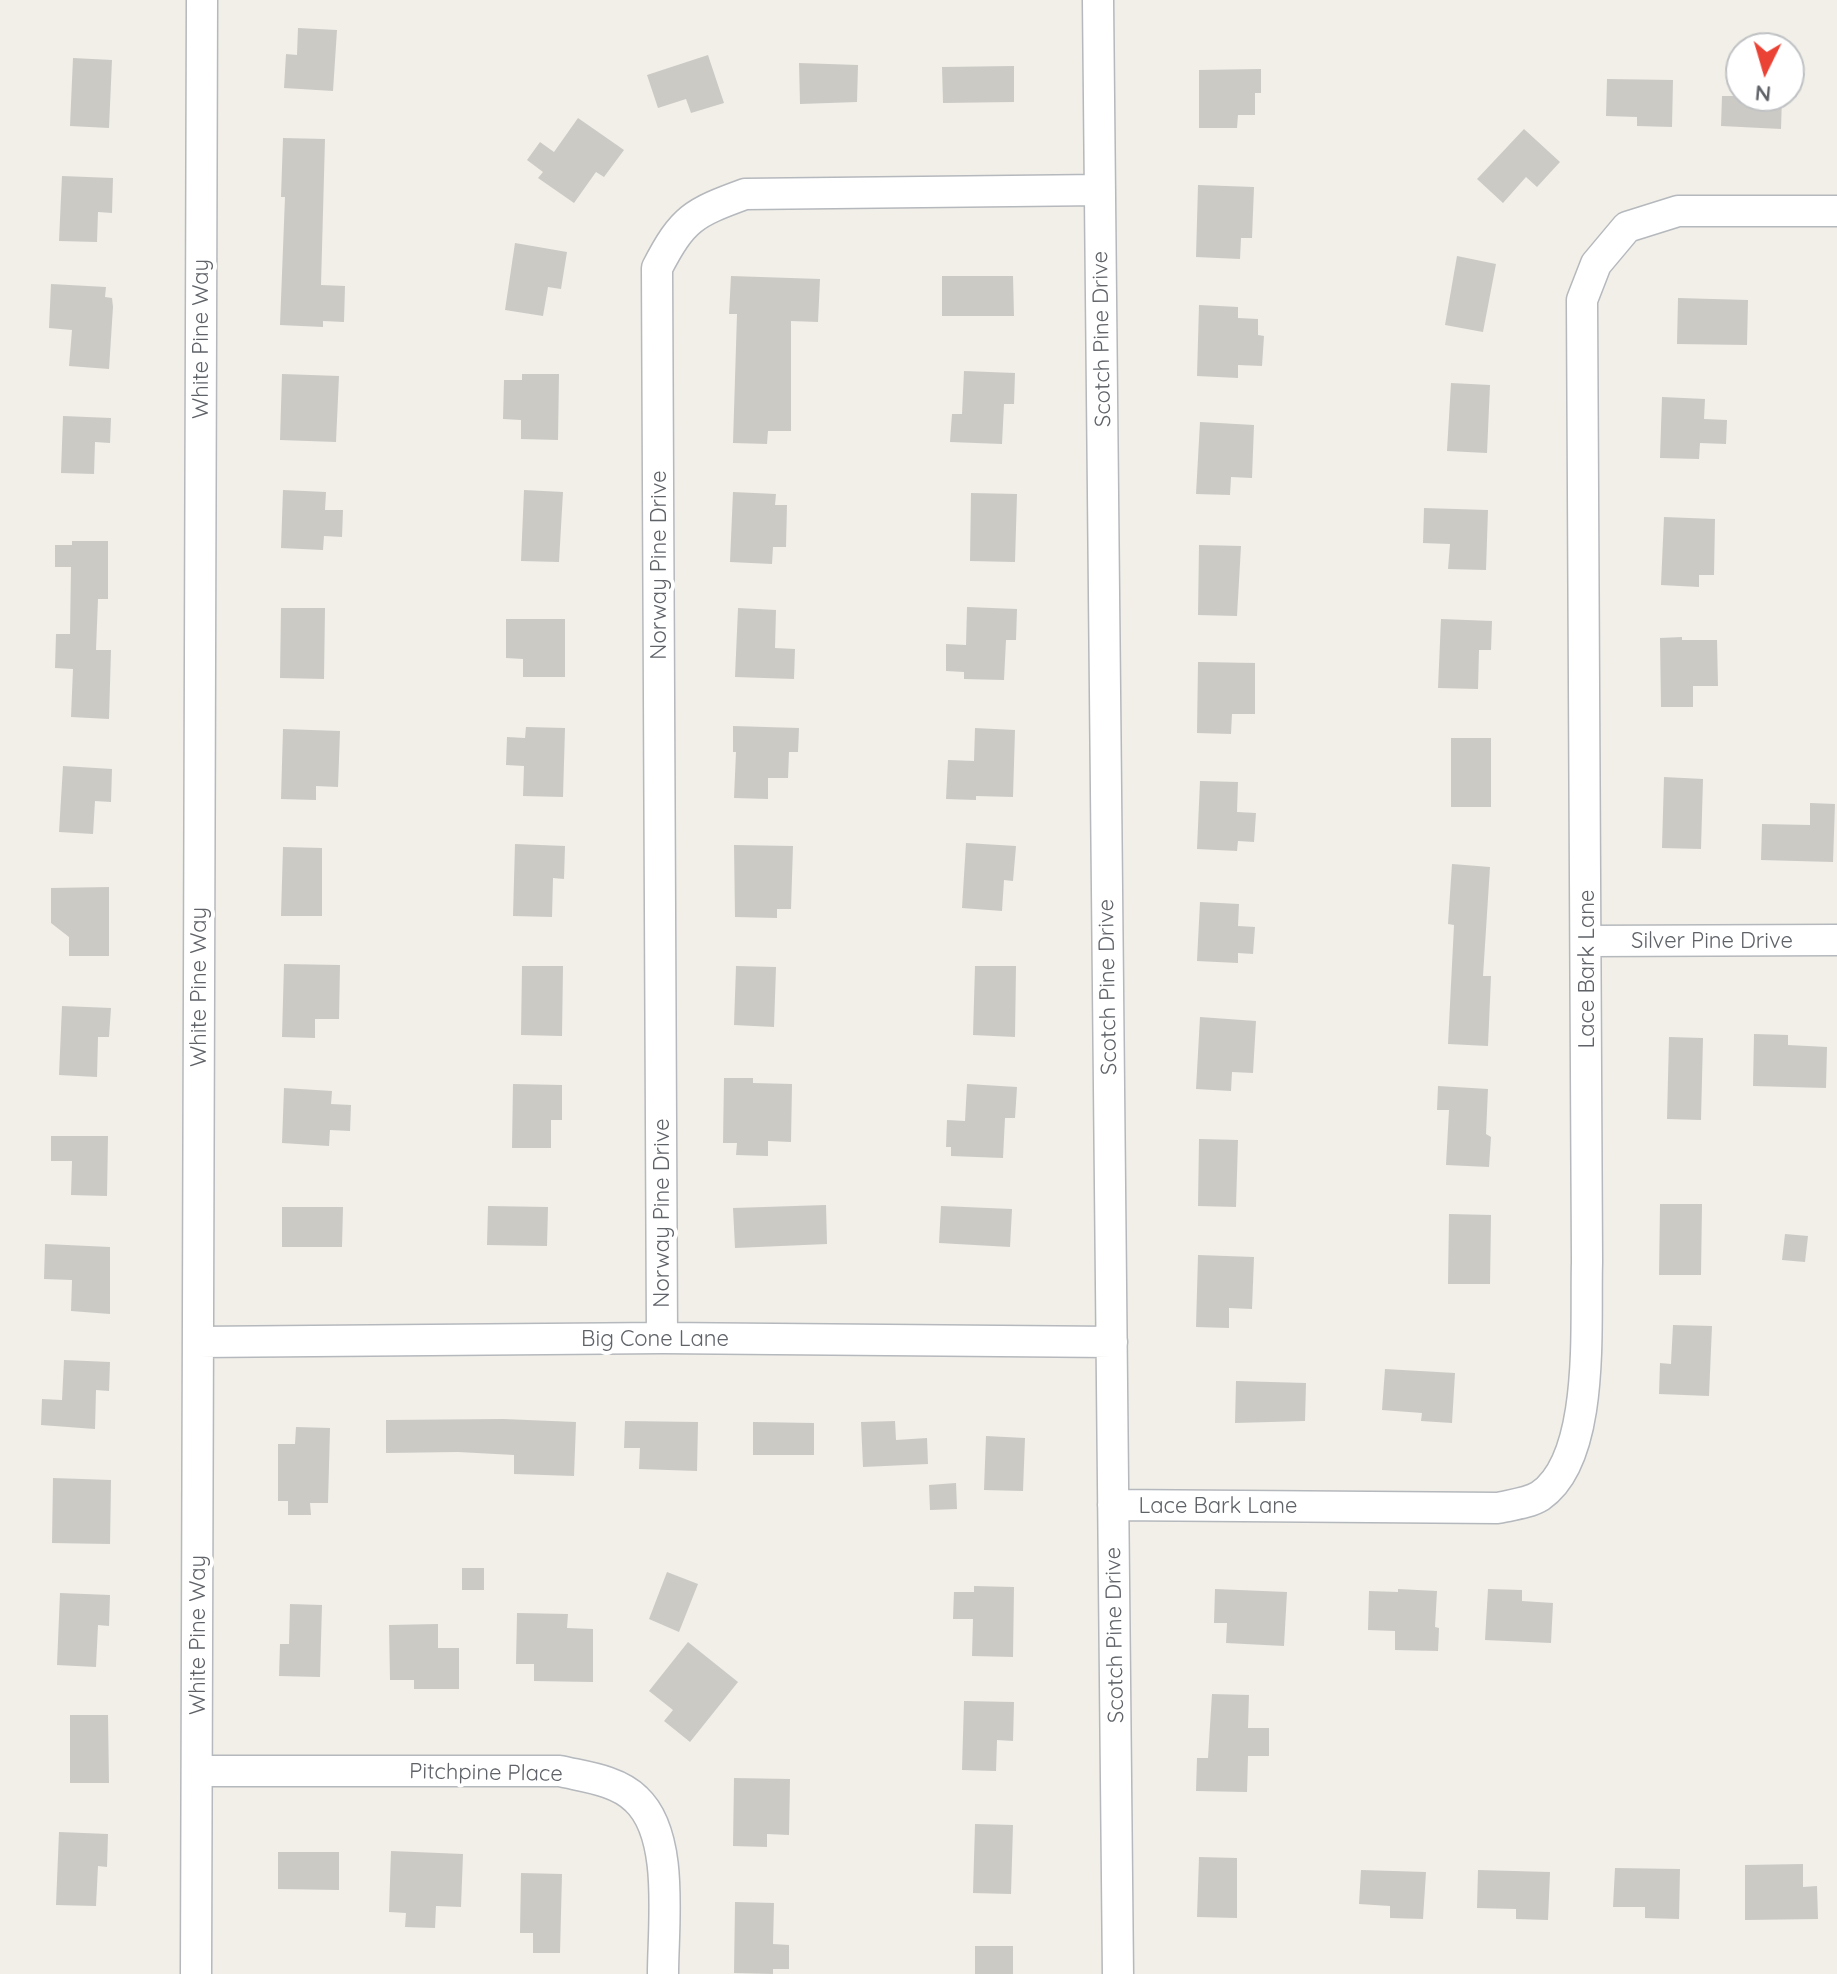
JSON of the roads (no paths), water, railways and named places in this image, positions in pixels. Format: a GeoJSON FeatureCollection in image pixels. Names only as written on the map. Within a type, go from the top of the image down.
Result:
{"type":"FeatureCollection","features":[{"type":"Feature","properties":{"kind":"street","name":"White Pine Way"},"geometry":{"type":"LineString","coordinates":[[196,1974],[202,0]]}},
{"type":"Feature","properties":{"kind":"street","name":"Scotch Pine Drive"},"geometry":{"type":"LineString","coordinates":[[1098,0],[1118,1974]]}},
{"type":"Feature","properties":{"kind":"street","name":"Norway Pine Drive"},"geometry":{"type":"LineString","coordinates":[[662,1338],[657,268],[675,235],[702,210],[745,194],[1100,190]]}},
{"type":"Feature","properties":{"kind":"street","name":"Lace Bark Lane"},"geometry":{"type":"LineString","coordinates":[[1113,1505],[1498,1508],[1538,1498],[1563,1474],[1583,1407],[1587,1262],[1582,300],[1596,264],[1627,227],[1678,211],[1837,211]]}},
{"type":"Feature","properties":{"kind":"street","name":"Silver Pine Drive"},"geometry":{"type":"LineString","coordinates":[[1587,941],[1837,940]]}},
{"type":"Feature","properties":{"kind":"street","name":"Big Cone Lane"},"geometry":{"type":"LineString","coordinates":[[198,1342],[662,1338],[1112,1342]]}},
{"type":"Feature","properties":{"kind":"street","name":"Pitchpine Place"},"geometry":{"type":"LineString","coordinates":[[197,1771],[560,1771],[603,1781],[636,1798],[656,1827],[663,1868],[663,1974]]}}]}
